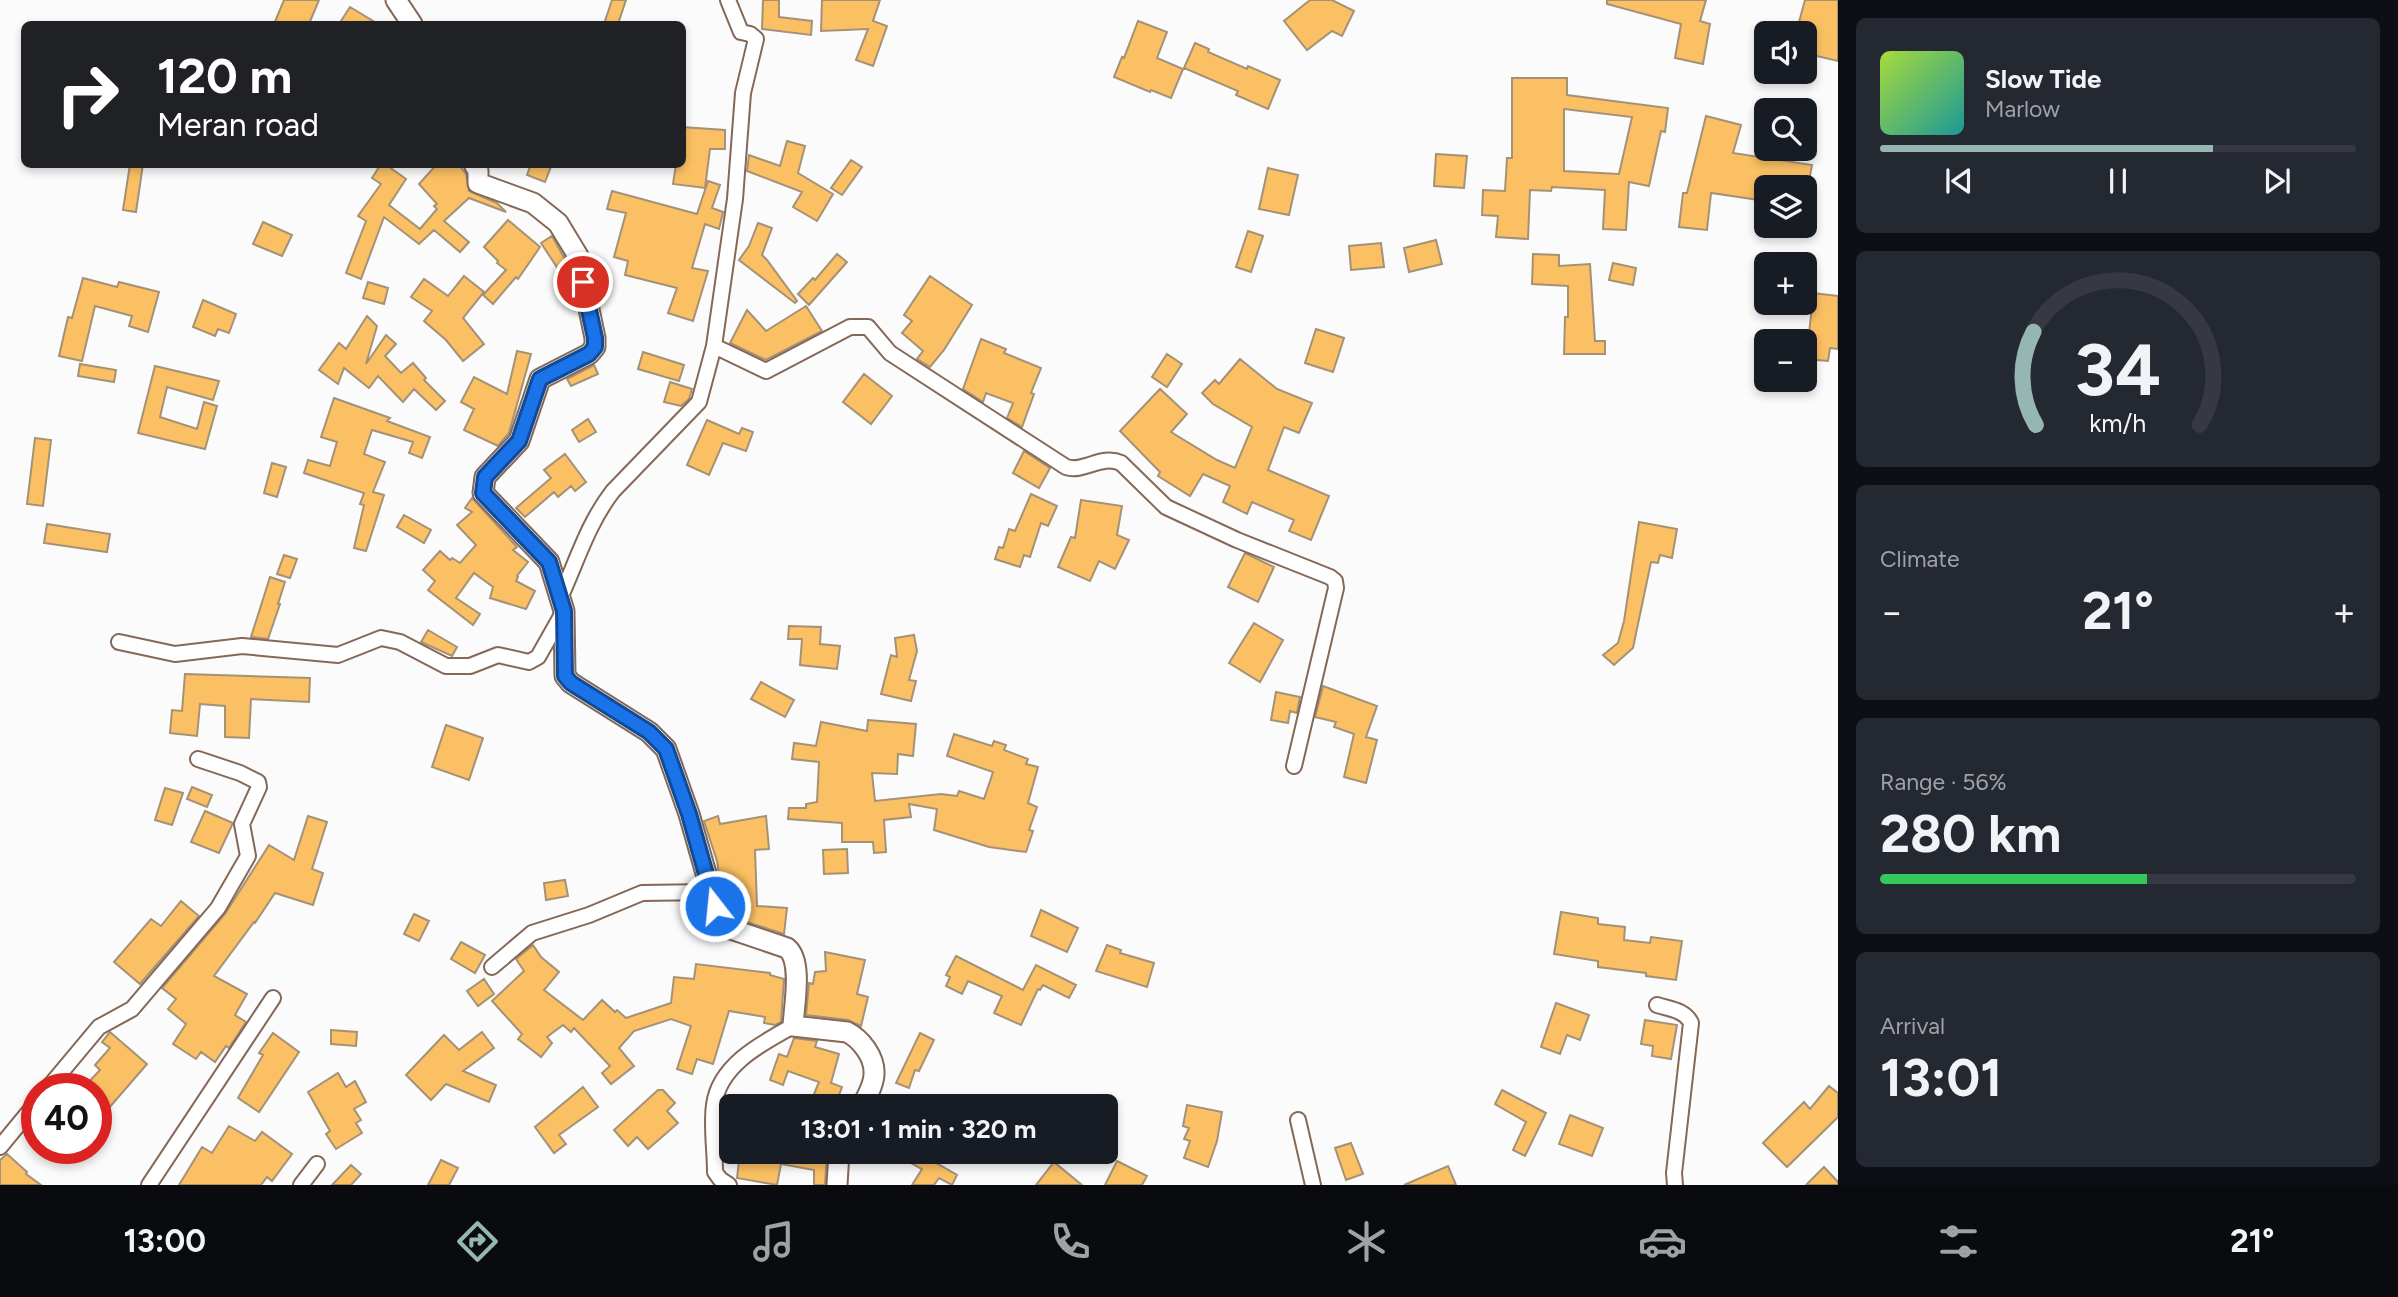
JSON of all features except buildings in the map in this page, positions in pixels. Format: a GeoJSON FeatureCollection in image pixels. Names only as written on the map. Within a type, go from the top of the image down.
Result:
{"type":"FeatureCollection","features":[{"type":"Feature","properties":{"kind":"street"},"geometry":{"type":"LineString","coordinates":[[396,0],[410,21]]}},
{"type":"Feature","properties":{"kind":"street"},"geometry":{"type":"LineString","coordinates":[[119,642],[175,654],[242,646],[338,655],[381,638],[400,642],[446,666],[470,666],[498,655],[529,662],[538,657],[562,604],[586,534],[601,507],[613,491],[699,402],[714,346],[735,199],[743,93],[756,39],[741,32],[728,0]]}},
{"type":"Feature","properties":{"kind":"street"},"geometry":{"type":"LineString","coordinates":[[476,168],[478,183],[533,203],[558,223],[578,256],[595,338],[595,347],[589,354],[540,379],[519,441],[485,477],[483,493],[549,562],[562,604],[565,676],[571,683],[649,732],[666,749],[689,814],[719,919],[728,928],[787,948],[792,953],[796,965],[793,1026]]}},
{"type":"Feature","properties":{"kind":"street"},"geometry":{"type":"LineString","coordinates":[[714,346],[766,371],[850,327],[869,327],[890,353],[1066,467],[1074,469],[1113,459],[1121,463],[1166,507],[1237,540],[1330,577],[1335,581],[1336,588],[1294,766]]}},
{"type":"Feature","properties":{"kind":"street"},"geometry":{"type":"LineString","coordinates":[[61,1073],[99,1027],[132,1009],[218,908],[248,856],[242,824],[259,787],[258,782],[198,759]]}},
{"type":"Feature","properties":{"kind":"street"},"geometry":{"type":"LineString","coordinates":[[492,967],[532,933],[589,915],[642,893],[710,892]]}},
{"type":"Feature","properties":{"kind":"street"},"geometry":{"type":"LineString","coordinates":[[149,1185],[273,998]]}},
{"type":"Feature","properties":{"kind":"street"},"geometry":{"type":"LineString","coordinates":[[1657,1005],[1682,1012],[1691,1023],[1674,1173],[1675,1185]]}},
{"type":"Feature","properties":{"kind":"street"},"geometry":{"type":"LineString","coordinates":[[729,1185],[715,1171],[714,1104],[720,1085],[746,1052],[793,1026],[847,1032],[860,1042],[869,1054],[874,1073],[869,1094]]}},
{"type":"Feature","properties":{"kind":"street"},"geometry":{"type":"LineString","coordinates":[[1298,1120],[1313,1185]]}},
{"type":"Feature","properties":{"kind":"street"},"geometry":{"type":"LineString","coordinates":[[0,1147],[21,1121]]}},
{"type":"Feature","properties":{"kind":"street"},"geometry":{"type":"LineString","coordinates":[[302,1185],[317,1164]]}},
{"type":"Feature","properties":{"kind":"street"},"geometry":{"type":"LineString","coordinates":[[837,1185],[838,1164]]}},
{"type":"Feature","properties":{"kind":"route"},"geometry":{"type":"LineString","coordinates":[[583,282],[595,347],[589,354],[540,379],[519,441],[485,477],[483,493],[549,562],[564,611],[565,676],[571,683],[659,739],[666,749],[689,814],[715,906]]}}]}
